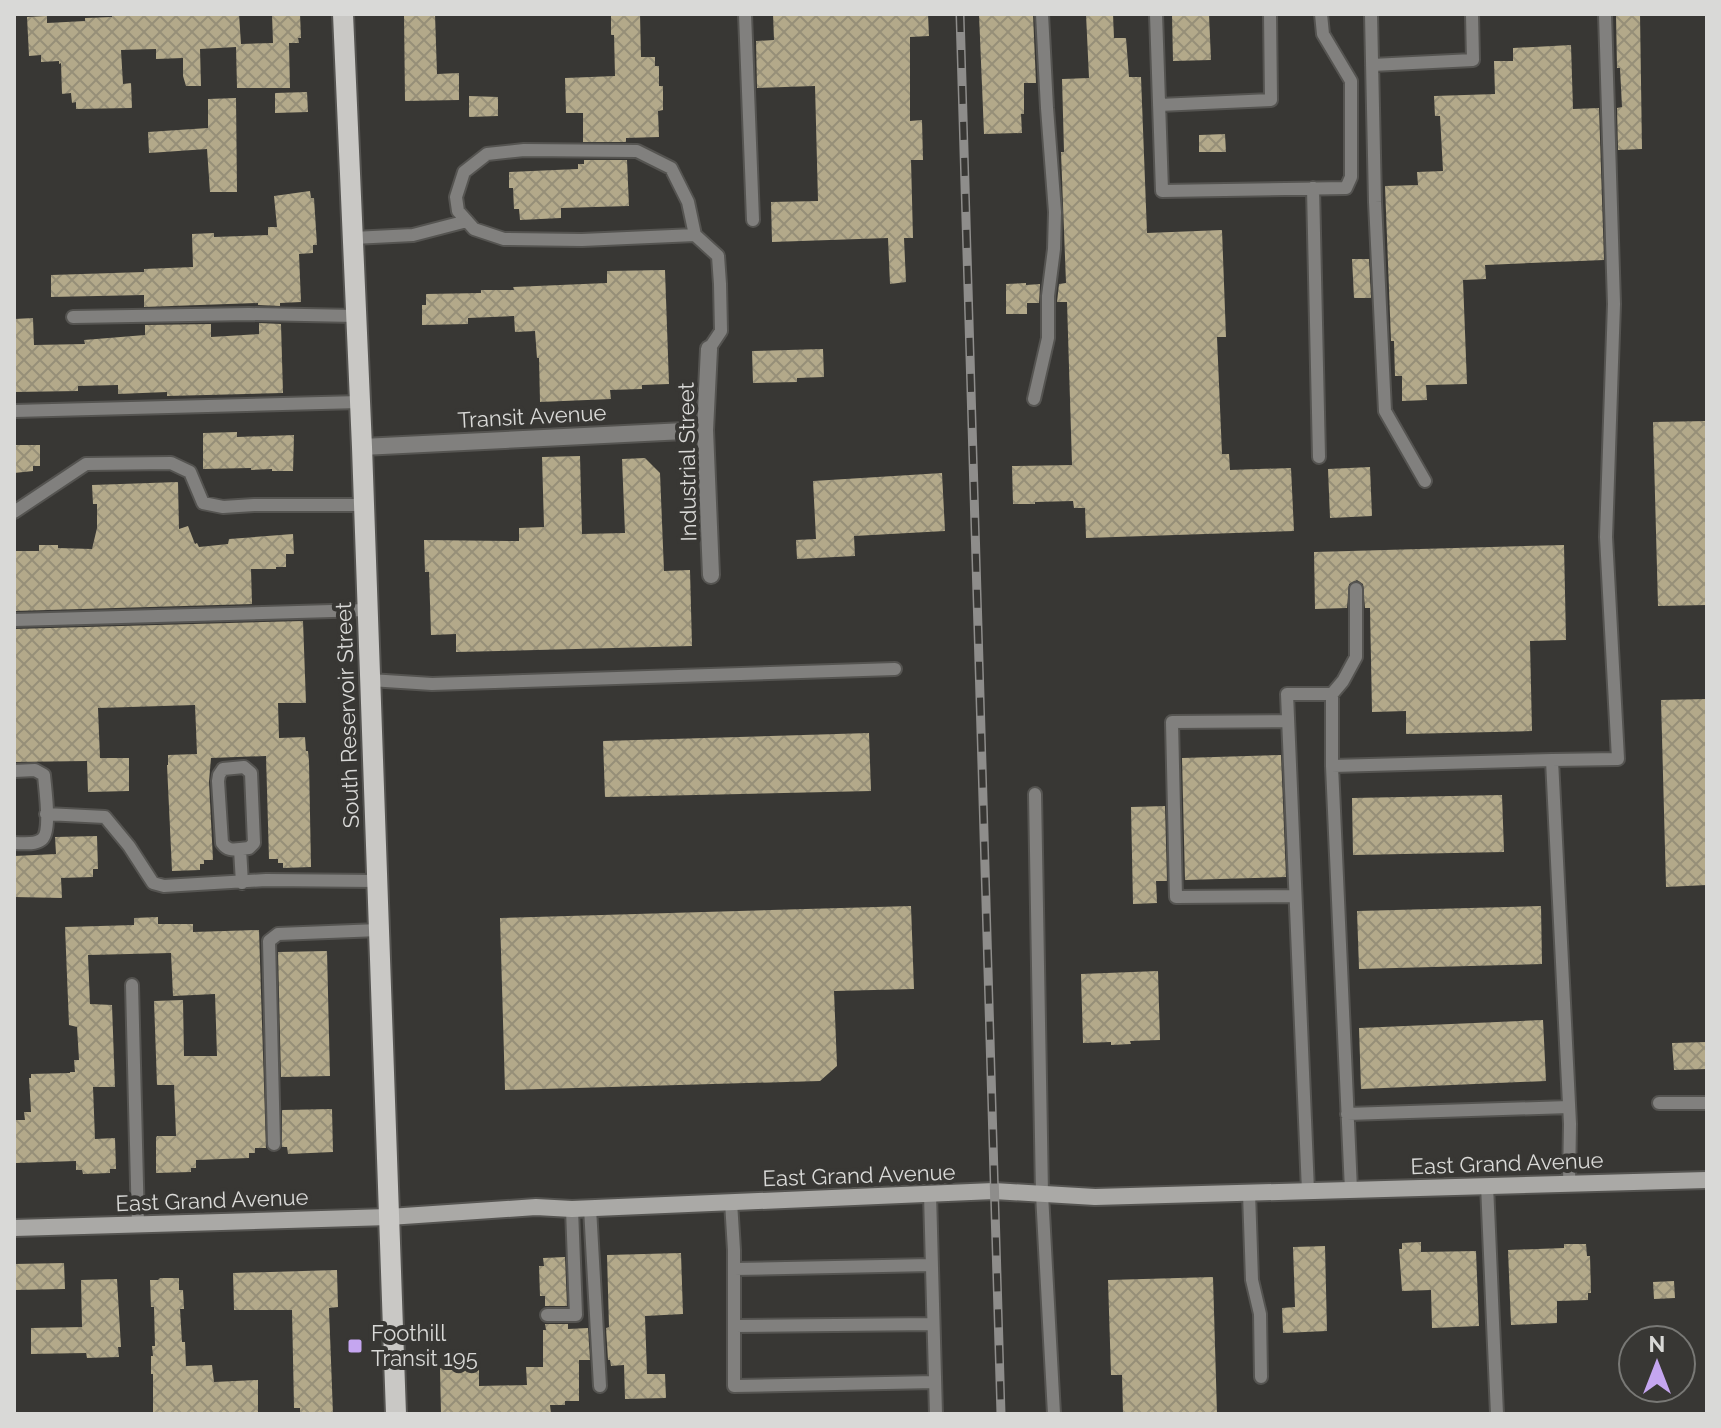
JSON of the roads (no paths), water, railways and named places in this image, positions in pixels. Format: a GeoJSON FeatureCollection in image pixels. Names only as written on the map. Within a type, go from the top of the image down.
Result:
{"type":"FeatureCollection","features":[{"type":"Feature","properties":{"kind":"main road","name":"South Reservoir Street"},"geometry":{"type":"LineString","coordinates":[[343,14],[362,447],[396,1414]]}},
{"type":"Feature","properties":{"kind":"street","name":"Industrial Street"},"geometry":{"type":"LineString","coordinates":[[709,349],[705,430],[711,575]]}},
{"type":"Feature","properties":{"kind":"street","name":"Transit Avenue"},"geometry":{"type":"LineString","coordinates":[[362,447],[705,430]]}},
{"type":"Feature","properties":{"kind":"street","name":"East Grand Avenue"},"geometry":{"type":"LineString","coordinates":[[14,1228],[389,1217],[536,1207],[572,1209],[994,1191],[1095,1197],[1707,1180]]}},
{"type":"Feature","properties":{"kind":"lane"},"geometry":{"type":"LineString","coordinates":[[745,14],[753,220]]}},
{"type":"Feature","properties":{"kind":"lane"},"geometry":{"type":"LineString","coordinates":[[1034,399],[1048,338],[1055,212],[1042,14]]}},
{"type":"Feature","properties":{"kind":"lane"},"geometry":{"type":"LineString","coordinates":[[1156,14],[1162,191],[1346,188],[1351,177],[1351,81],[1323,34],[1321,14]]}},
{"type":"Feature","properties":{"kind":"lane"},"geometry":{"type":"LineString","coordinates":[[1159,105],[1271,100],[1270,14]]}},
{"type":"Feature","properties":{"kind":"lane"},"geometry":{"type":"LineString","coordinates":[[1371,14],[1375,202],[1385,411],[1425,481]]}},
{"type":"Feature","properties":{"kind":"lane"},"geometry":{"type":"LineString","coordinates":[[1372,65],[1473,60],[1472,14]]}},
{"type":"Feature","properties":{"kind":"lane"},"geometry":{"type":"LineString","coordinates":[[1332,766],[1618,759],[1606,537],[1614,304],[1605,14]]}},
{"type":"Feature","properties":{"kind":"lane"},"geometry":{"type":"LineString","coordinates":[[695,235],[582,240],[504,239],[474,229],[458,211],[456,197],[464,172],[487,154],[524,150],[637,151],[671,168],[688,202],[695,235],[718,256],[721,331],[709,349]]}},
{"type":"Feature","properties":{"kind":"lane"},"geometry":{"type":"LineString","coordinates":[[1313,188],[1319,457]]}},
{"type":"Feature","properties":{"kind":"lane"},"geometry":{"type":"LineString","coordinates":[[353,238],[413,235],[467,221]]}},
{"type":"Feature","properties":{"kind":"lane"},"geometry":{"type":"LineString","coordinates":[[73,317],[356,316]]}},
{"type":"Feature","properties":{"kind":"lane"},"geometry":{"type":"LineString","coordinates":[[14,411],[360,402]]}},
{"type":"Feature","properties":{"kind":"lane"},"geometry":{"type":"LineString","coordinates":[[14,512],[86,464],[128,463],[171,463],[190,472],[203,503],[223,507],[364,505]]}},
{"type":"Feature","properties":{"kind":"lane"},"geometry":{"type":"LineString","coordinates":[[1351,1190],[1332,766],[1332,694],[1356,657],[1356,589]]}},
{"type":"Feature","properties":{"kind":"lane"},"geometry":{"type":"LineString","coordinates":[[14,620],[367,610]]}},
{"type":"Feature","properties":{"kind":"lane"},"geometry":{"type":"LineString","coordinates":[[370,680],[432,684],[895,669]]}},
{"type":"Feature","properties":{"kind":"lane"},"geometry":{"type":"LineString","coordinates":[[1308,1191],[1287,694],[1332,694]]}},
{"type":"Feature","properties":{"kind":"lane"},"geometry":{"type":"LineString","coordinates":[[1288,721],[1172,722],[1176,897],[1295,896]]}},
{"type":"Feature","properties":{"kind":"lane"},"geometry":{"type":"LineString","coordinates":[[1552,760],[1569,1107],[1569,1183]]}},
{"type":"Feature","properties":{"kind":"lane"},"geometry":{"type":"LineString","coordinates":[[244,767],[251,773],[254,843],[249,848],[240,849],[230,850],[222,843],[218,781],[223,769],[244,767]]}},
{"type":"Feature","properties":{"kind":"lane"},"geometry":{"type":"LineString","coordinates":[[14,771],[35,770],[44,775],[46,814],[42,840],[14,843]]}},
{"type":"Feature","properties":{"kind":"lane"},"geometry":{"type":"LineString","coordinates":[[1035,794],[1042,1194],[1054,1414]]}},
{"type":"Feature","properties":{"kind":"lane"},"geometry":{"type":"LineString","coordinates":[[46,814],[105,817],[153,883],[164,886],[266,880],[377,881]]}},
{"type":"Feature","properties":{"kind":"lane"},"geometry":{"type":"LineString","coordinates":[[240,849],[242,883]]}},
{"type":"Feature","properties":{"kind":"lane"},"geometry":{"type":"LineString","coordinates":[[274,1144],[269,941],[278,934],[379,930]]}},
{"type":"Feature","properties":{"kind":"lane"},"geometry":{"type":"LineString","coordinates":[[132,985],[138,1224]]}},
{"type":"Feature","properties":{"kind":"lane"},"geometry":{"type":"LineString","coordinates":[[1659,1103],[1707,1103]]}},
{"type":"Feature","properties":{"kind":"lane"},"geometry":{"type":"LineString","coordinates":[[1347,1114],[1569,1107]]}},
{"type":"Feature","properties":{"kind":"lane"},"geometry":{"type":"LineString","coordinates":[[1487,1185],[1497,1414]]}},
{"type":"Feature","properties":{"kind":"lane"},"geometry":{"type":"LineString","coordinates":[[1249,1193],[1252,1280],[1260,1314],[1261,1377]]}},
{"type":"Feature","properties":{"kind":"lane"},"geometry":{"type":"LineString","coordinates":[[930,1194],[936,1414]]}},
{"type":"Feature","properties":{"kind":"lane"},"geometry":{"type":"LineString","coordinates":[[731,1202],[734,1386],[935,1382]]}},
{"type":"Feature","properties":{"kind":"lane"},"geometry":{"type":"LineString","coordinates":[[590,1208],[600,1386]]}},
{"type":"Feature","properties":{"kind":"lane"},"geometry":{"type":"LineString","coordinates":[[547,1315],[576,1315],[572,1209]]}},
{"type":"Feature","properties":{"kind":"lane"},"geometry":{"type":"LineString","coordinates":[[734,1269],[931,1265]]}},
{"type":"Feature","properties":{"kind":"lane"},"geometry":{"type":"LineString","coordinates":[[734,1326],[933,1324]]}},
{"type":"Feature","properties":{"kind":"railway"},"geometry":{"type":"LineString","coordinates":[[960,14],[1001,1414]]}},
{"type":"Feature","properties":{"kind":"place","name":"Foothill Transit 195"},"geometry":{"type":"Point","coordinates":[355,1346]}}]}
